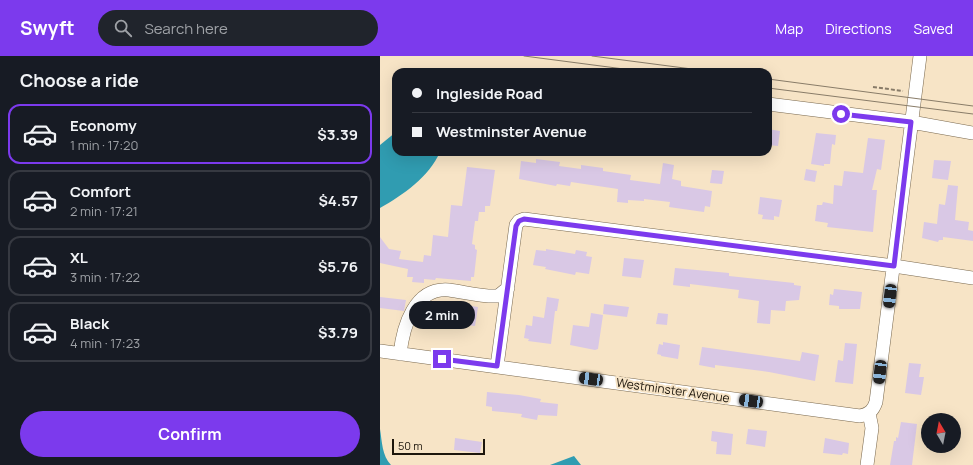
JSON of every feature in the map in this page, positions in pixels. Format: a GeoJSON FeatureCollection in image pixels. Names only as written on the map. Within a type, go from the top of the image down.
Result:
{"type":"FeatureCollection","features":[{"type":"Feature","properties":{"kind":"street"},"geometry":{"type":"LineString","coordinates":[[867,465],[872,428],[869,413],[876,402],[920,56]]}},
{"type":"Feature","properties":{"kind":"street"},"geometry":{"type":"LineString","coordinates":[[772,105],[911,122],[973,133]]}},
{"type":"Feature","properties":{"kind":"street"},"geometry":{"type":"LineString","coordinates":[[497,366],[516,226],[519,221],[524,219],[894,266],[973,278]]}},
{"type":"Feature","properties":{"kind":"street"},"geometry":{"type":"LineString","coordinates":[[400,354],[402,337],[410,314],[420,301],[427,296],[447,290],[498,296],[508,288]]}},
{"type":"Feature","properties":{"kind":"street","name":"Westminster Avenue"},"geometry":{"type":"LineString","coordinates":[[380,351],[860,416],[869,413]]}},
{"type":"Feature","properties":{"kind":"path"},"geometry":{"type":"LineString","coordinates":[[872,87],[915,92]]}},
{"type":"Feature","properties":{"kind":"water"},"geometry":{"type":"Polygon","coordinates":[[[392,135],[392,156],[438,156],[422,177],[398,197],[380,208],[380,145],[392,135]]]}},
{"type":"Feature","properties":{"kind":"water"},"geometry":{"type":"Polygon","coordinates":[[[380,429],[384,453],[391,465],[380,465],[380,429]]]}},
{"type":"Feature","properties":{"kind":"water"},"geometry":{"type":"Polygon","coordinates":[[[574,456],[581,465],[550,465],[574,456]]]}},
{"type":"Feature","properties":{"kind":"building"},"geometry":{"type":"Polygon","coordinates":[[[772,130],[780,131],[778,146],[772,145],[772,130]]]}},
{"type":"Feature","properties":{"kind":"building"},"geometry":{"type":"Polygon","coordinates":[[[816,133],[836,135],[835,145],[832,144],[830,164],[824,164],[824,166],[811,164],[816,133]]]}},
{"type":"Feature","properties":{"kind":"building"},"geometry":{"type":"Polygon","coordinates":[[[868,138],[885,140],[881,170],[877,169],[872,190],[877,190],[873,232],[827,227],[828,223],[815,221],[817,205],[822,205],[823,202],[833,204],[834,185],[842,186],[844,171],[863,173],[868,138]]]}},
{"type":"Feature","properties":{"kind":"building"},"geometry":{"type":"Polygon","coordinates":[[[536,159],[560,162],[559,166],[581,169],[581,165],[603,168],[603,171],[631,175],[630,180],[660,184],[663,163],[674,165],[672,179],[681,181],[681,186],[712,191],[710,207],[705,206],[704,212],[669,207],[670,202],[644,199],[644,201],[628,200],[628,203],[617,202],[618,189],[571,182],[570,186],[557,184],[556,186],[519,179],[521,161],[536,163],[536,159]]]}},
{"type":"Feature","properties":{"kind":"building"},"geometry":{"type":"Polygon","coordinates":[[[934,160],[951,161],[948,180],[932,178],[934,160]]]}},
{"type":"Feature","properties":{"kind":"building"},"geometry":{"type":"Polygon","coordinates":[[[467,167],[495,170],[490,206],[485,206],[485,212],[479,212],[478,221],[475,221],[472,244],[475,245],[475,249],[477,250],[474,277],[471,277],[471,281],[436,278],[435,280],[424,279],[424,283],[412,282],[413,277],[407,277],[408,269],[380,263],[380,237],[389,249],[401,251],[399,259],[423,262],[424,255],[431,256],[433,235],[448,237],[451,205],[462,206],[467,167]]]}},
{"type":"Feature","properties":{"kind":"building"},"geometry":{"type":"Polygon","coordinates":[[[806,169],[817,171],[815,182],[804,180],[806,169]]]}},
{"type":"Feature","properties":{"kind":"building"},"geometry":{"type":"Polygon","coordinates":[[[712,170],[724,171],[722,184],[710,183],[712,170]]]}},
{"type":"Feature","properties":{"kind":"building"},"geometry":{"type":"Polygon","coordinates":[[[948,185],[958,186],[955,220],[969,222],[968,230],[973,231],[973,241],[943,237],[943,240],[939,240],[938,242],[922,238],[924,222],[937,224],[939,204],[945,205],[948,185]]]}},
{"type":"Feature","properties":{"kind":"building"},"geometry":{"type":"Polygon","coordinates":[[[760,197],[782,200],[779,217],[774,216],[774,220],[762,219],[763,215],[758,214],[760,197]]]}},
{"type":"Feature","properties":{"kind":"building"},"geometry":{"type":"Polygon","coordinates":[[[546,249],[575,254],[576,250],[587,252],[586,256],[592,257],[589,274],[576,272],[575,275],[533,265],[536,250],[546,251],[546,249]]]}},
{"type":"Feature","properties":{"kind":"building"},"geometry":{"type":"Polygon","coordinates":[[[624,258],[644,260],[641,278],[622,276],[624,258]]]}},
{"type":"Feature","properties":{"kind":"building"},"geometry":{"type":"Polygon","coordinates":[[[675,268],[729,273],[729,276],[794,283],[794,285],[801,286],[799,300],[786,301],[785,311],[771,310],[770,324],[757,323],[759,301],[738,298],[739,290],[690,284],[690,287],[673,285],[675,268]]]}},
{"type":"Feature","properties":{"kind":"building"},"geometry":{"type":"Polygon","coordinates":[[[834,289],[862,292],[860,309],[839,309],[839,306],[829,305],[830,294],[833,295],[834,289]]]}},
{"type":"Feature","properties":{"kind":"building"},"geometry":{"type":"Polygon","coordinates":[[[380,297],[406,300],[404,311],[380,308],[380,297]]]}},
{"type":"Feature","properties":{"kind":"building"},"geometry":{"type":"Polygon","coordinates":[[[547,297],[559,299],[557,311],[555,311],[551,344],[528,341],[529,339],[524,338],[526,325],[532,326],[533,316],[544,318],[547,297]]]}},
{"type":"Feature","properties":{"kind":"building"},"geometry":{"type":"Polygon","coordinates":[[[437,301],[478,307],[475,326],[458,324],[459,320],[435,317],[437,301]]]}},
{"type":"Feature","properties":{"kind":"building"},"geometry":{"type":"Polygon","coordinates":[[[604,304],[629,307],[627,317],[603,314],[604,304]]]}},
{"type":"Feature","properties":{"kind":"building"},"geometry":{"type":"Polygon","coordinates":[[[591,313],[603,315],[598,349],[595,350],[570,345],[573,325],[589,327],[591,313]]]}},
{"type":"Feature","properties":{"kind":"building"},"geometry":{"type":"Polygon","coordinates":[[[658,313],[668,314],[667,325],[656,324],[658,313]]]}},
{"type":"Feature","properties":{"kind":"building"},"geometry":{"type":"Polygon","coordinates":[[[663,342],[680,345],[678,359],[657,354],[659,344],[663,345],[663,342]]]}},
{"type":"Feature","properties":{"kind":"building"},"geometry":{"type":"Polygon","coordinates":[[[845,343],[857,344],[853,384],[835,382],[838,360],[843,361],[845,343]]]}},
{"type":"Feature","properties":{"kind":"building"},"geometry":{"type":"Polygon","coordinates":[[[702,347],[800,361],[802,352],[819,355],[815,381],[769,372],[715,365],[715,368],[699,365],[702,347]]]}},
{"type":"Feature","properties":{"kind":"building"},"geometry":{"type":"Polygon","coordinates":[[[909,363],[921,364],[919,377],[924,377],[921,395],[905,393],[909,363]]]}},
{"type":"Feature","properties":{"kind":"building"},"geometry":{"type":"Polygon","coordinates":[[[487,392],[519,395],[541,399],[540,402],[558,404],[557,416],[538,415],[537,420],[521,417],[522,414],[492,411],[492,407],[486,406],[487,392]]]}},
{"type":"Feature","properties":{"kind":"building"},"geometry":{"type":"Polygon","coordinates":[[[901,422],[917,424],[912,465],[890,465],[894,441],[896,441],[896,437],[898,438],[901,422]]]}},
{"type":"Feature","properties":{"kind":"building"},"geometry":{"type":"Polygon","coordinates":[[[748,429],[767,431],[765,447],[746,444],[748,429]]]}},
{"type":"Feature","properties":{"kind":"building"},"geometry":{"type":"Polygon","coordinates":[[[712,431],[733,434],[731,455],[716,454],[717,442],[711,441],[712,431]]]}},
{"type":"Feature","properties":{"kind":"building"},"geometry":{"type":"Polygon","coordinates":[[[455,438],[482,442],[480,453],[454,450],[455,438]]]}},
{"type":"Feature","properties":{"kind":"building"},"geometry":{"type":"Polygon","coordinates":[[[825,438],[849,443],[848,454],[843,453],[842,455],[823,453],[825,438]]]}},
{"type":"Feature","properties":{"kind":"tram line"},"geometry":{"type":"LineString","coordinates":[[524,56],[616,68]]}},
{"type":"Feature","properties":{"kind":"tram line"},"geometry":{"type":"LineString","coordinates":[[592,56],[684,68]]}},
{"type":"Feature","properties":{"kind":"tram line"},"geometry":{"type":"LineString","coordinates":[[772,80],[973,106]]}},
{"type":"Feature","properties":{"kind":"tram line"},"geometry":{"type":"LineString","coordinates":[[772,89],[973,114]]}},
{"type":"Feature","properties":{"kind":"route"},"geometry":{"type":"LineString","coordinates":[[442,359],[497,366],[516,226],[519,221],[524,219],[894,266],[911,122],[841,114]]}}]}
